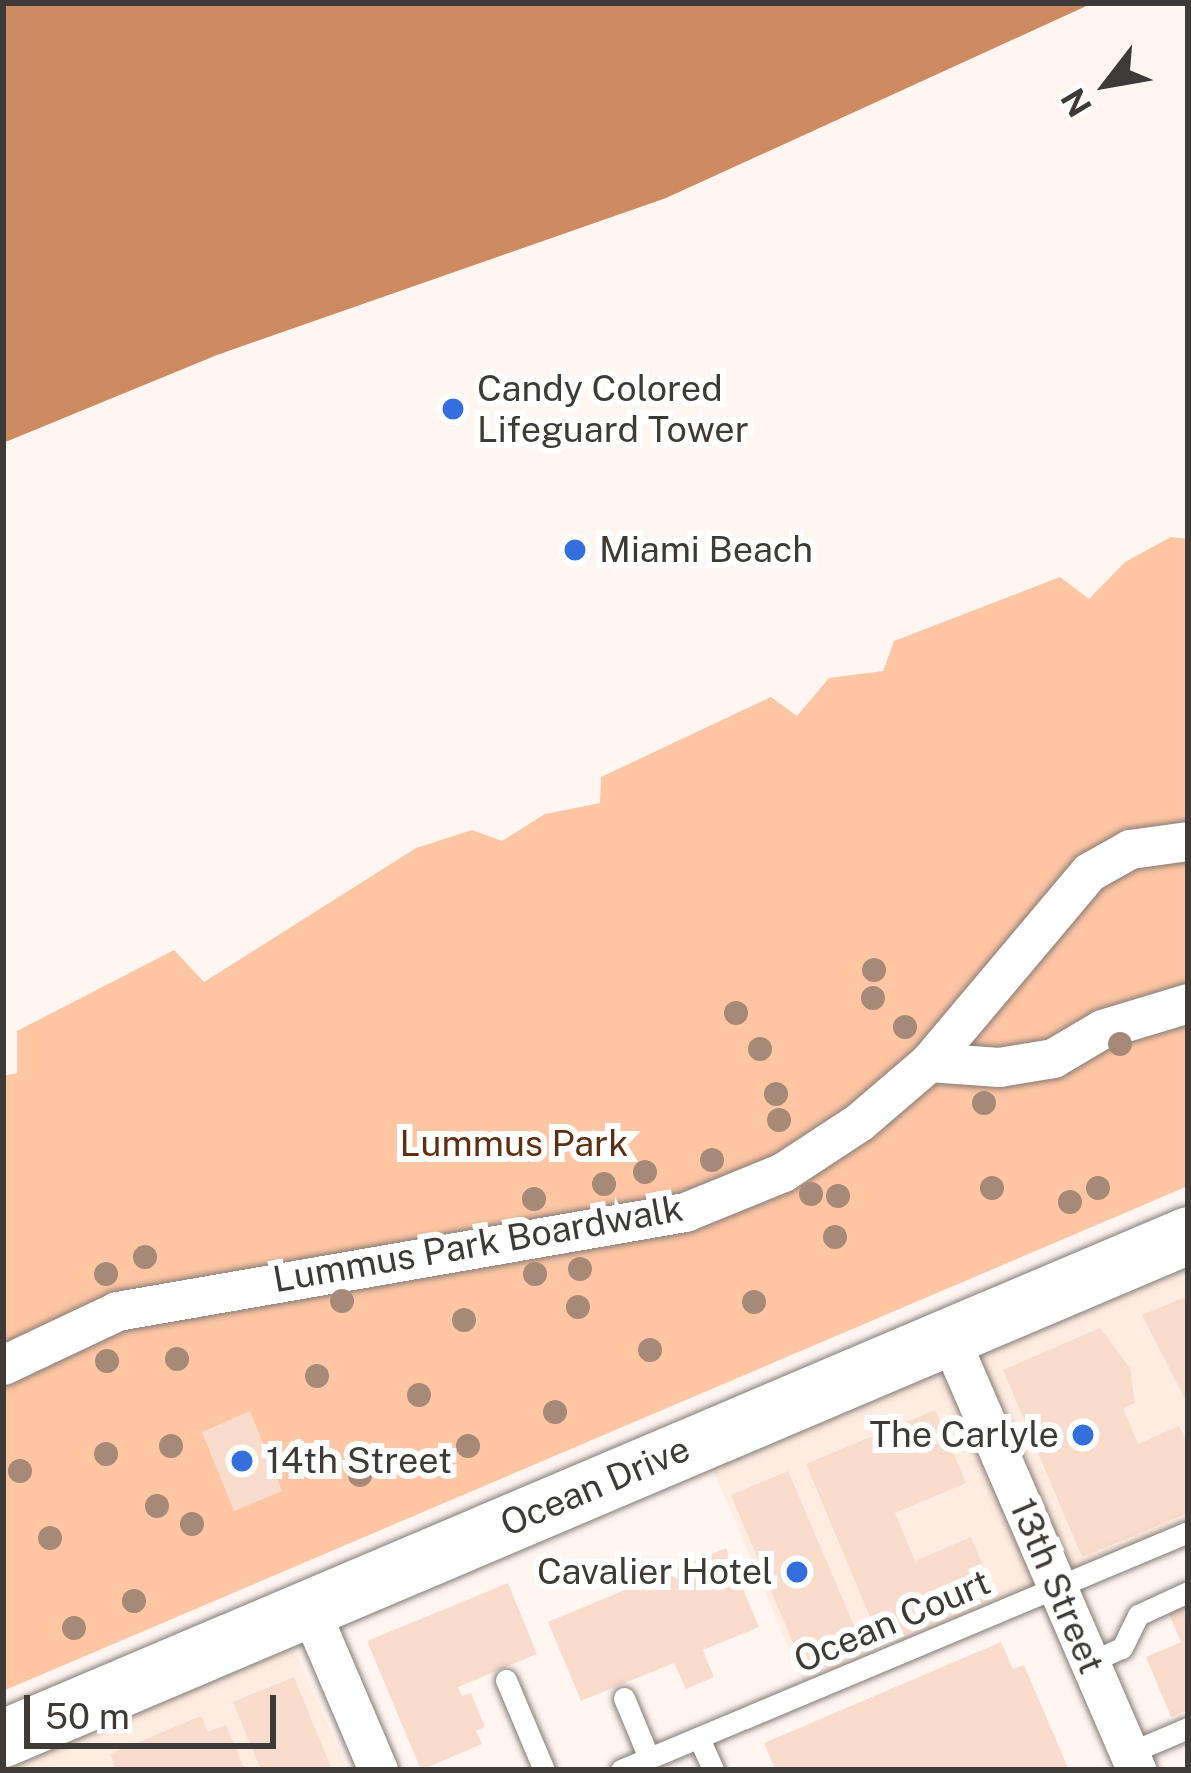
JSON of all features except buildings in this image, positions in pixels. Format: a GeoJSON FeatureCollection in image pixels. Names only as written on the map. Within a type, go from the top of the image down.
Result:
{"type":"FeatureCollection","features":[{"type":"Feature","properties":{"kind":"street","name":"Lummus Park Boardwalk"},"geometry":{"type":"LineString","coordinates":[[3,1365],[117,1311],[198,1291],[685,1212],[783,1172],[859,1122],[929,1062],[1067,890],[1130,849],[1188,841]]}},
{"type":"Feature","properties":{"kind":"street"},"geometry":{"type":"LineString","coordinates":[[929,1062],[999,1066],[1053,1058],[1102,1029],[1188,1004]]}},
{"type":"Feature","properties":{"kind":"street","name":"Ocean Drive"},"geometry":{"type":"LineString","coordinates":[[3,1738],[1188,1235]]}},
{"type":"Feature","properties":{"kind":"street","name":"13th Street"},"geometry":{"type":"LineString","coordinates":[[949,1337],[1132,1762]]}},
{"type":"Feature","properties":{"kind":"street"},"geometry":{"type":"LineString","coordinates":[[309,1607],[378,1770]]}},
{"type":"Feature","properties":{"kind":"lane","name":"Ocean Court"},"geometry":{"type":"LineString","coordinates":[[622,1770],[1188,1532]]}},
{"type":"Feature","properties":{"kind":"lane"},"geometry":{"type":"LineString","coordinates":[[1090,1662],[1122,1648],[1138,1615],[1188,1592]]}},
{"type":"Feature","properties":{"kind":"lane"},"geometry":{"type":"LineString","coordinates":[[506,1680],[544,1770]]}},
{"type":"Feature","properties":{"kind":"lane"},"geometry":{"type":"LineString","coordinates":[[624,1698],[649,1758]]}},
{"type":"Feature","properties":{"kind":"lane"},"geometry":{"type":"LineString","coordinates":[[1132,1762],[1188,1728]]}},
{"type":"Feature","properties":{"kind":"lane"},"geometry":{"type":"LineString","coordinates":[[699,1738],[713,1770]]}},
{"type":"Feature","properties":{"kind":"shaded area"},"geometry":{"type":"Polygon","coordinates":[[[3,3],[1093,3],[666,198],[217,355],[3,443],[3,3]]]}},
{"type":"Feature","properties":{"kind":"shaded area"},"geometry":{"type":"Polygon","coordinates":[[[1188,1256],[1188,1524],[803,1682],[710,1462],[1188,1256]]]}},
{"type":"Feature","properties":{"kind":"shaded area"},"geometry":{"type":"Polygon","coordinates":[[[288,1635],[348,1770],[5,1770],[288,1635]]]}},
{"type":"Feature","properties":{"kind":"green space","name":"Lummus Park"},"geometry":{"type":"Polygon","coordinates":[[[1171,537],[1188,539],[1188,1186],[3,1691],[3,1076],[17,1073],[17,1031],[174,950],[204,982],[416,848],[472,830],[502,841],[545,814],[600,803],[601,777],[771,697],[797,716],[829,678],[883,671],[894,641],[1060,577],[1089,599],[1125,562],[1171,537]]]}},
{"type":"Feature","properties":{"kind":"place","name":"Candy Colored Lifeguard Tower"},"geometry":{"type":"Point","coordinates":[453,409]}},
{"type":"Feature","properties":{"kind":"place","name":"Miami Beach"},"geometry":{"type":"Point","coordinates":[575,550]}},
{"type":"Feature","properties":{"kind":"place","name":"The Carlyle"},"geometry":{"type":"Point","coordinates":[1083,1435]}},
{"type":"Feature","properties":{"kind":"place","name":"14th Street"},"geometry":{"type":"Point","coordinates":[242,1461]}},
{"type":"Feature","properties":{"kind":"place","name":"Cavalier Hotel"},"geometry":{"type":"Point","coordinates":[797,1572]}}]}
